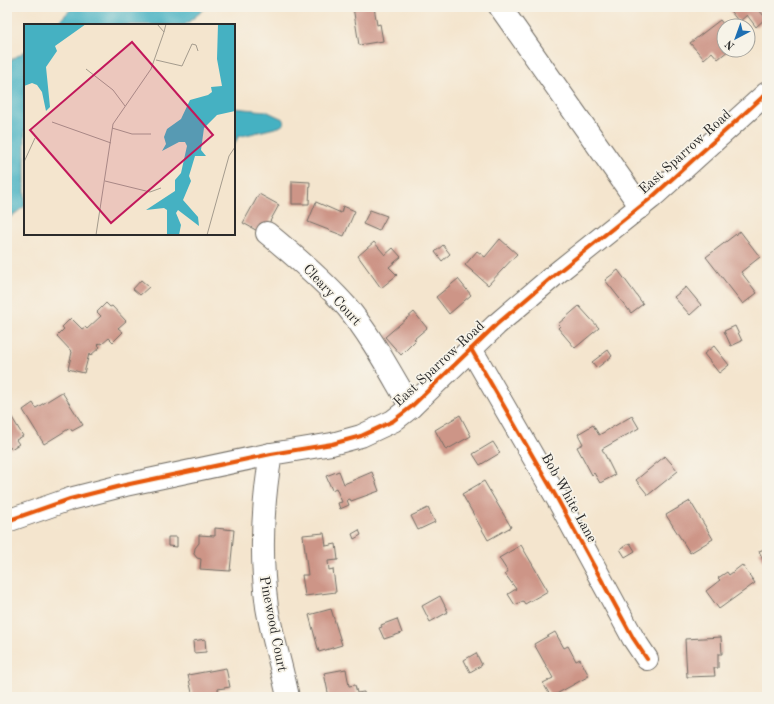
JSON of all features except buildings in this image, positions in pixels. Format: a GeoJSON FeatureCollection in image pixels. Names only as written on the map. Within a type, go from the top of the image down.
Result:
{"type":"FeatureCollection","features":[{"type":"Feature","properties":{"kind":"street"},"geometry":{"type":"LineString","coordinates":[[500,7],[641,207]]}},
{"type":"Feature","properties":{"kind":"street","name":"East Sparrow Road"},"geometry":{"type":"LineString","coordinates":[[7,521],[70,499],[124,485],[271,454],[332,444],[361,436],[394,421],[411,407],[471,349],[557,274],[641,207],[767,93]]}},
{"type":"Feature","properties":{"kind":"street","name":"Cleary Court"},"geometry":{"type":"LineString","coordinates":[[267,233],[302,262],[346,307],[363,329],[411,407]]}},
{"type":"Feature","properties":{"kind":"street","name":"Bob White Lane"},"geometry":{"type":"LineString","coordinates":[[471,349],[558,500],[633,638],[647,659]]}},
{"type":"Feature","properties":{"kind":"street","name":"Pinewood Court"},"geometry":{"type":"LineString","coordinates":[[271,454],[264,501],[262,532],[263,570],[268,609],[288,697]]}},
{"type":"Feature","properties":{"kind":"water"},"geometry":{"type":"Polygon","coordinates":[[[73,7],[207,7],[186,24],[56,24],[73,7]]]}},
{"type":"Feature","properties":{"kind":"water"},"geometry":{"type":"Polygon","coordinates":[[[24,52],[24,207],[7,220],[7,61],[24,52]]]}},
{"type":"Feature","properties":{"kind":"water"},"geometry":{"type":"Polygon","coordinates":[[[235,108],[266,111],[283,119],[284,124],[279,127],[238,137],[235,143],[235,108]]]}},
{"type":"Feature","properties":{"kind":"cycle path"},"geometry":{"type":"LineString","coordinates":[[7,521],[70,499],[125,485],[271,454],[332,444],[361,436],[393,421],[411,407],[496,325],[557,273],[651,198],[767,93]]}},
{"type":"Feature","properties":{"kind":"cycle path"},"geometry":{"type":"LineString","coordinates":[[471,349],[558,500],[633,638],[647,659]]}}]}
